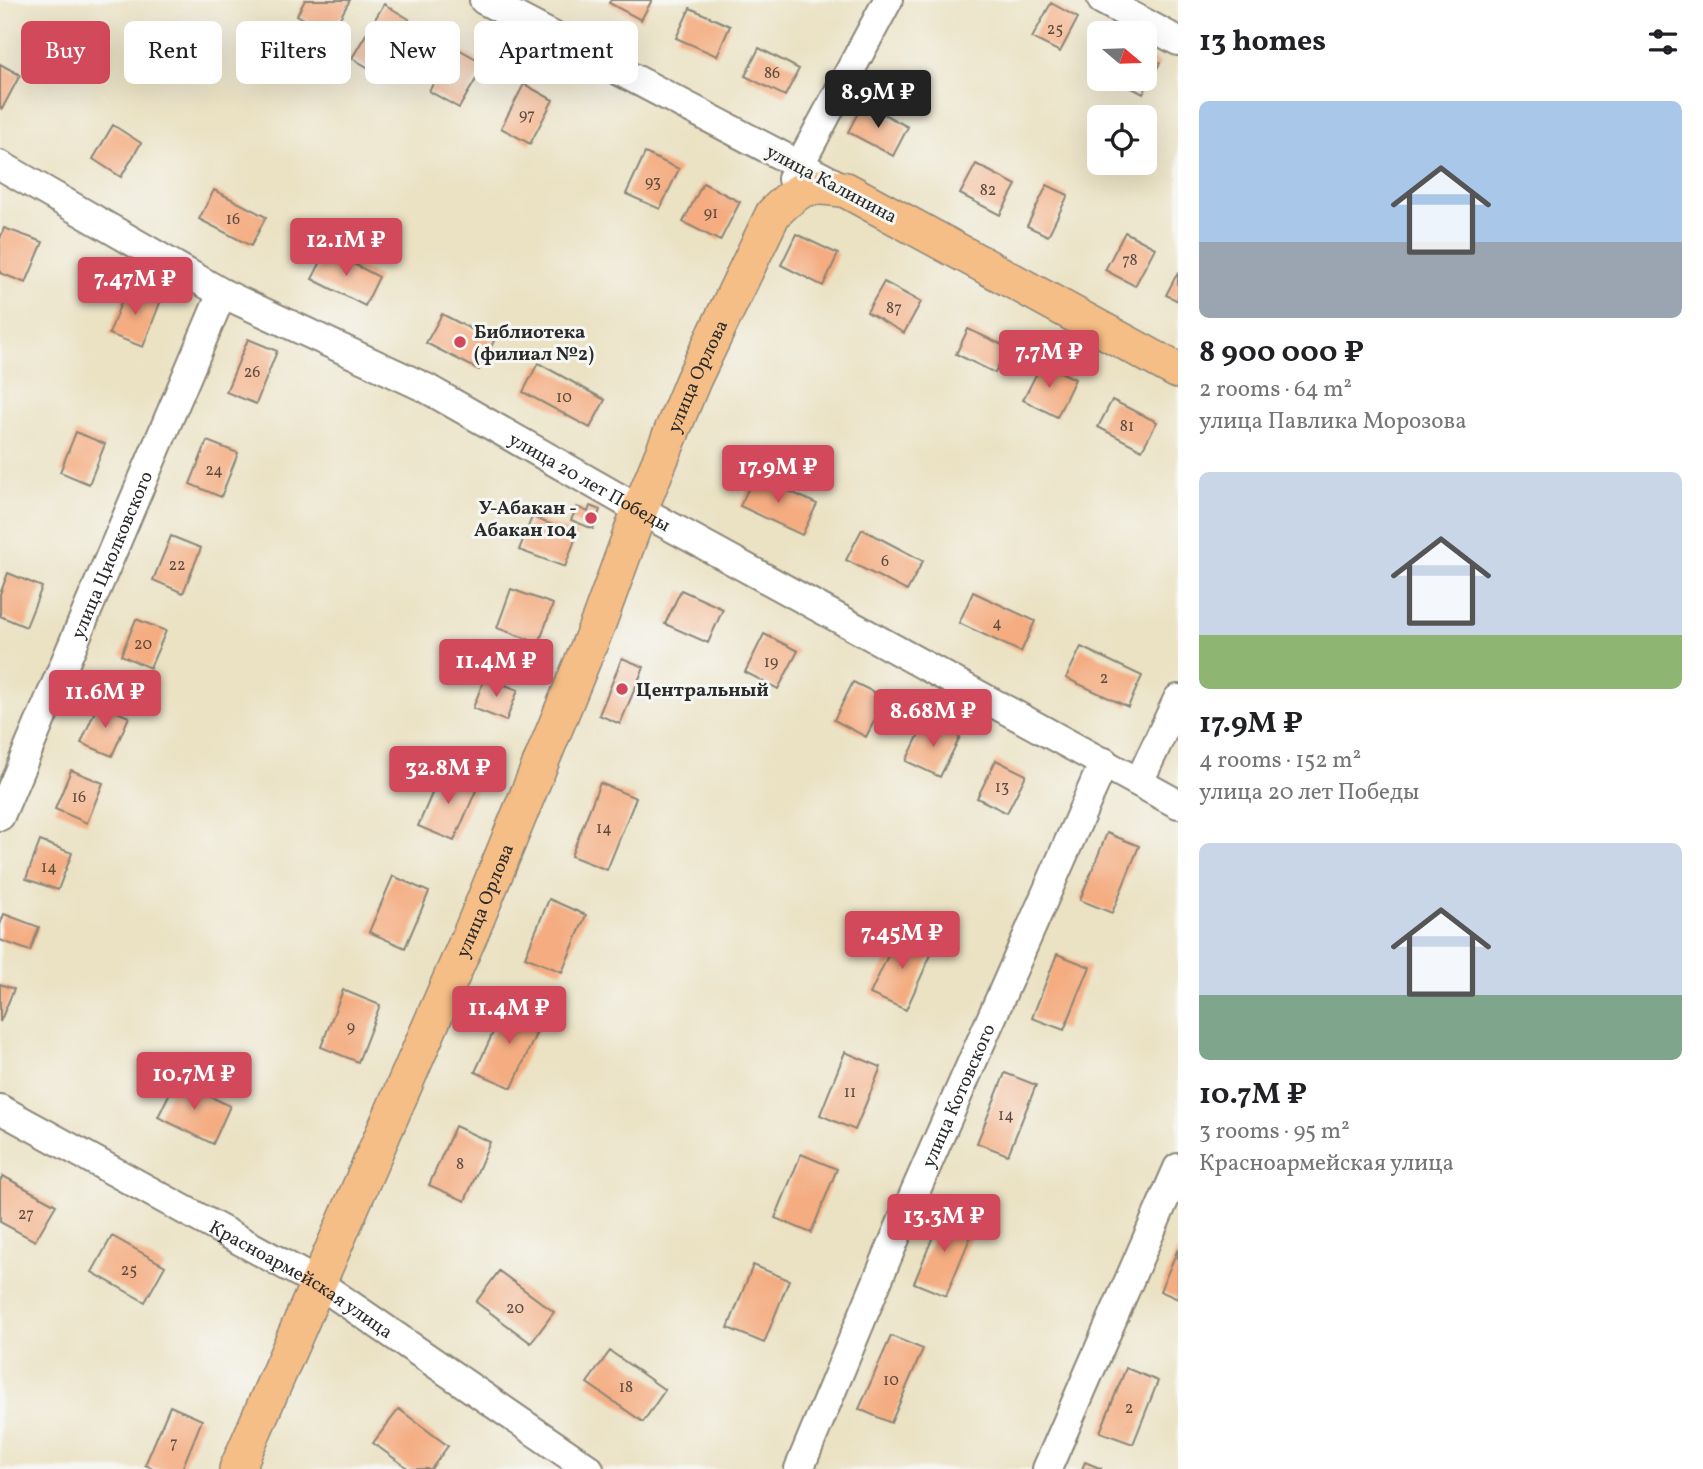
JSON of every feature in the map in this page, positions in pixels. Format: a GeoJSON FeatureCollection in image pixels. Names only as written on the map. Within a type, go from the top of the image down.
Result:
{"type":"FeatureCollection","features":[{"type":"Feature","properties":{"kind":"main road"},"geometry":{"type":"LineString","coordinates":[[773,214],[791,196],[803,189],[820,185],[846,190]]}},
{"type":"Feature","properties":{"kind":"main road","name":"улица Калинина"},"geometry":{"type":"LineString","coordinates":[[846,190],[1178,370]]}},
{"type":"Feature","properties":{"kind":"main road","name":"улица Орлова"},"geometry":{"type":"LineString","coordinates":[[237,1469],[472,930],[693,380],[773,214]]}},
{"type":"Feature","properties":{"kind":"street","name":"улица Калинина"},"geometry":{"type":"LineString","coordinates":[[484,0],[846,190]]}},
{"type":"Feature","properties":{"kind":"street"},"geometry":{"type":"LineString","coordinates":[[773,214],[888,0]]}},
{"type":"Feature","properties":{"kind":"street"},"geometry":{"type":"LineString","coordinates":[[1102,0],[1178,41]]}},
{"type":"Feature","properties":{"kind":"street","name":"улица 20 лет Победы"},"geometry":{"type":"LineString","coordinates":[[2,173],[222,293],[426,388],[640,509],[1178,804]]}},
{"type":"Feature","properties":{"kind":"street","name":"улица Циолковского"},"geometry":{"type":"LineString","coordinates":[[0,816],[222,293]]}},
{"type":"Feature","properties":{"kind":"street"},"geometry":{"type":"LineString","coordinates":[[1139,782],[1178,699]]}},
{"type":"Feature","properties":{"kind":"street","name":"улица Котовского"},"geometry":{"type":"LineString","coordinates":[[799,1469],[909,1204],[1104,762]]}},
{"type":"Feature","properties":{"kind":"street","name":"Красноармейская улица"},"geometry":{"type":"LineString","coordinates":[[0,1109],[318,1283],[589,1469]]}},
{"type":"Feature","properties":{"kind":"street"},"geometry":{"type":"LineString","coordinates":[[1047,1469],[1178,1168]]}},
{"type":"Feature","properties":{"kind":"building"},"geometry":{"type":"Polygon","coordinates":[[[305,0],[350,0],[338,21],[308,21],[297,15],[305,0]]]}},
{"type":"Feature","properties":{"kind":"building"},"geometry":{"type":"Polygon","coordinates":[[[611,0],[652,0],[641,20],[609,3],[611,0]]]}},
{"type":"Feature","properties":{"kind":"building"},"geometry":{"type":"Polygon","coordinates":[[[1051,3],[1078,18],[1060,52],[1032,38],[1051,3]]]}},
{"type":"Feature","properties":{"kind":"building"},"geometry":{"type":"Polygon","coordinates":[[[384,4],[409,19],[408,21],[374,21],[384,4]]]}},
{"type":"Feature","properties":{"kind":"building"},"geometry":{"type":"Polygon","coordinates":[[[690,8],[730,26],[717,56],[676,38],[690,8]]]}},
{"type":"Feature","properties":{"kind":"building"},"geometry":{"type":"Polygon","coordinates":[[[365,36],[365,66],[352,58],[365,36]]]}},
{"type":"Feature","properties":{"kind":"building"},"geometry":{"type":"Polygon","coordinates":[[[759,48],[799,69],[785,96],[745,76],[759,48]]]}},
{"type":"Feature","properties":{"kind":"building"},"geometry":{"type":"Polygon","coordinates":[[[460,50],[474,58],[474,83],[459,108],[429,91],[433,84],[460,84],[460,50]]]}},
{"type":"Feature","properties":{"kind":"building"},"geometry":{"type":"Polygon","coordinates":[[[0,64],[20,75],[2,109],[0,107],[0,64]]]}},
{"type":"Feature","properties":{"kind":"building"},"geometry":{"type":"Polygon","coordinates":[[[524,84],[553,100],[530,144],[501,128],[524,84]]]}},
{"type":"Feature","properties":{"kind":"building"},"geometry":{"type":"Polygon","coordinates":[[[863,103],[908,127],[893,156],[848,132],[863,103]]]}},
{"type":"Feature","properties":{"kind":"building"},"geometry":{"type":"Polygon","coordinates":[[[113,125],[141,143],[121,177],[93,159],[113,125]]]}},
{"type":"Feature","properties":{"kind":"building"},"geometry":{"type":"Polygon","coordinates":[[[645,153],[679,169],[660,209],[626,194],[645,153]]]}},
{"type":"Feature","properties":{"kind":"building"},"geometry":{"type":"Polygon","coordinates":[[[976,164],[1016,185],[1000,215],[960,194],[976,164]]]}},
{"type":"Feature","properties":{"kind":"building"},"geometry":{"type":"Polygon","coordinates":[[[703,183],[740,202],[720,241],[683,222],[703,183]]]}},
{"type":"Feature","properties":{"kind":"building"},"geometry":{"type":"Polygon","coordinates":[[[1047,185],[1068,195],[1048,236],[1027,226],[1047,185]]]}},
{"type":"Feature","properties":{"kind":"building"},"geometry":{"type":"Polygon","coordinates":[[[214,190],[266,217],[251,246],[199,219],[214,190]]]}},
{"type":"Feature","properties":{"kind":"building"},"geometry":{"type":"Polygon","coordinates":[[[4,228],[43,242],[26,283],[0,273],[0,239],[4,228]]]}},
{"type":"Feature","properties":{"kind":"building"},"geometry":{"type":"Polygon","coordinates":[[[1125,232],[1155,248],[1135,286],[1105,270],[1125,232]]]}},
{"type":"Feature","properties":{"kind":"building"},"geometry":{"type":"Polygon","coordinates":[[[796,234],[838,254],[823,286],[781,265],[796,234]]]}},
{"type":"Feature","properties":{"kind":"building"},"geometry":{"type":"Polygon","coordinates":[[[327,250],[379,277],[365,306],[312,279],[327,250]]]}},
{"type":"Feature","properties":{"kind":"building"},"geometry":{"type":"Polygon","coordinates":[[[1178,272],[1178,301],[1166,295],[1178,272]]]}},
{"type":"Feature","properties":{"kind":"building"},"geometry":{"type":"Polygon","coordinates":[[[884,282],[921,302],[904,333],[867,312],[884,282]]]}},
{"type":"Feature","properties":{"kind":"building"},"geometry":{"type":"Polygon","coordinates":[[[127,287],[161,300],[143,347],[109,334],[127,287]]]}},
{"type":"Feature","properties":{"kind":"building","name":"Библиотека (филиал №2)"},"geometry":{"type":"Polygon","coordinates":[[[442,314],[494,341],[479,370],[426,343],[442,314]]]}},
{"type":"Feature","properties":{"kind":"building"},"geometry":{"type":"Polygon","coordinates":[[[968,329],[1007,347],[995,373],[956,354],[968,329]]]}},
{"type":"Feature","properties":{"kind":"building"},"geometry":{"type":"Polygon","coordinates":[[[248,339],[277,351],[256,404],[226,392],[248,339]]]}},
{"type":"Feature","properties":{"kind":"building"},"geometry":{"type":"Polygon","coordinates":[[[538,363],[605,400],[590,428],[523,392],[538,363]]]}},
{"type":"Feature","properties":{"kind":"building"},"geometry":{"type":"Polygon","coordinates":[[[1042,363],[1075,379],[1057,417],[1023,400],[1042,363]]]}},
{"type":"Feature","properties":{"kind":"building"},"geometry":{"type":"Polygon","coordinates":[[[1112,400],[1157,422],[1142,450],[1098,427],[1112,400]]]}},
{"type":"Feature","properties":{"kind":"building"},"geometry":{"type":"Polygon","coordinates":[[[76,432],[105,444],[89,484],[60,472],[76,432]]]}},
{"type":"Feature","properties":{"kind":"building"},"geometry":{"type":"Polygon","coordinates":[[[207,441],[238,453],[221,497],[190,484],[207,441]]]}},
{"type":"Feature","properties":{"kind":"building"},"geometry":{"type":"Polygon","coordinates":[[[755,475],[817,504],[802,535],[740,506],[755,475]]]}},
{"type":"Feature","properties":{"kind":"building"},"geometry":{"type":"Polygon","coordinates":[[[590,506],[600,510],[593,529],[571,520],[577,507],[588,512],[590,506]]]}},
{"type":"Feature","properties":{"kind":"building"},"geometry":{"type":"Polygon","coordinates":[[[532,517],[577,534],[565,567],[519,550],[532,517]]]}},
{"type":"Feature","properties":{"kind":"building"},"geometry":{"type":"Polygon","coordinates":[[[862,529],[923,561],[907,591],[846,560],[862,529]]]}},
{"type":"Feature","properties":{"kind":"building"},"geometry":{"type":"Polygon","coordinates":[[[171,536],[201,548],[183,593],[153,580],[171,536]]]}},
{"type":"Feature","properties":{"kind":"building"},"geometry":{"type":"Polygon","coordinates":[[[8,573],[42,587],[26,627],[0,616],[0,594],[8,573]]]}},
{"type":"Feature","properties":{"kind":"building"},"geometry":{"type":"Polygon","coordinates":[[[511,589],[553,604],[539,643],[497,628],[511,589]]]}},
{"type":"Feature","properties":{"kind":"building"},"geometry":{"type":"Polygon","coordinates":[[[681,590],[723,609],[708,643],[665,624],[681,590]]]}},
{"type":"Feature","properties":{"kind":"building"},"geometry":{"type":"Polygon","coordinates":[[[973,592],[1035,621],[1021,652],[959,623],[973,592]]]}},
{"type":"Feature","properties":{"kind":"building"},"geometry":{"type":"Polygon","coordinates":[[[136,619],[166,631],[150,668],[121,655],[136,619]]]}},
{"type":"Feature","properties":{"kind":"building"},"geometry":{"type":"Polygon","coordinates":[[[764,634],[798,651],[778,689],[745,672],[764,634]]]}},
{"type":"Feature","properties":{"kind":"building"},"geometry":{"type":"Polygon","coordinates":[[[1081,647],[1142,676],[1128,707],[1066,678],[1081,647]]]}},
{"type":"Feature","properties":{"kind":"building","name":"Центральный"},"geometry":{"type":"Polygon","coordinates":[[[622,658],[644,667],[620,724],[599,715],[622,658]]]}},
{"type":"Feature","properties":{"kind":"building"},"geometry":{"type":"Polygon","coordinates":[[[485,677],[518,690],[506,721],[473,708],[485,677]]]}},
{"type":"Feature","properties":{"kind":"building"},"geometry":{"type":"Polygon","coordinates":[[[853,682],[886,698],[866,737],[834,720],[853,682]]]}},
{"type":"Feature","properties":{"kind":"building"},"geometry":{"type":"Polygon","coordinates":[[[98,704],[129,717],[112,756],[81,743],[98,704]]]}},
{"type":"Feature","properties":{"kind":"building"},"geometry":{"type":"Polygon","coordinates":[[[926,720],[960,737],[940,777],[906,761],[926,720]]]}},
{"type":"Feature","properties":{"kind":"building"},"geometry":{"type":"Polygon","coordinates":[[[996,760],[1026,775],[1007,813],[977,798],[996,760]]]}},
{"type":"Feature","properties":{"kind":"building"},"geometry":{"type":"Polygon","coordinates":[[[71,770],[103,783],[87,823],[55,809],[71,770]]]}},
{"type":"Feature","properties":{"kind":"building"},"geometry":{"type":"Polygon","coordinates":[[[442,770],[478,786],[454,841],[418,826],[442,770]]]}},
{"type":"Feature","properties":{"kind":"building"},"geometry":{"type":"Polygon","coordinates":[[[600,783],[636,798],[607,870],[571,856],[600,783]]]}},
{"type":"Feature","properties":{"kind":"building"},"geometry":{"type":"Polygon","coordinates":[[[1107,833],[1139,846],[1112,913],[1080,900],[1107,833]]]}},
{"type":"Feature","properties":{"kind":"building"},"geometry":{"type":"Polygon","coordinates":[[[40,841],[72,853],[58,890],[26,879],[40,841]]]}},
{"type":"Feature","properties":{"kind":"building"},"geometry":{"type":"Polygon","coordinates":[[[393,876],[429,892],[405,948],[369,932],[393,876]]]}},
{"type":"Feature","properties":{"kind":"building"},"geometry":{"type":"Polygon","coordinates":[[[549,899],[586,915],[562,972],[525,957],[549,899]]]}},
{"type":"Feature","properties":{"kind":"building"},"geometry":{"type":"Polygon","coordinates":[[[4,914],[39,927],[30,951],[0,940],[0,925],[4,914]]]}},
{"type":"Feature","properties":{"kind":"building"},"geometry":{"type":"Polygon","coordinates":[[[899,932],[934,948],[906,1010],[870,994],[899,932]]]}},
{"type":"Feature","properties":{"kind":"building"},"geometry":{"type":"Polygon","coordinates":[[[1057,954],[1090,967],[1064,1030],[1032,1018],[1057,954]]]}},
{"type":"Feature","properties":{"kind":"building"},"geometry":{"type":"Polygon","coordinates":[[[0,984],[14,989],[0,1022],[0,984]]]}},
{"type":"Feature","properties":{"kind":"building"},"geometry":{"type":"Polygon","coordinates":[[[343,990],[380,1005],[358,1062],[321,1047],[343,990]]]}},
{"type":"Feature","properties":{"kind":"building"},"geometry":{"type":"Polygon","coordinates":[[[506,1004],[542,1020],[512,1088],[475,1072],[506,1004]]]}},
{"type":"Feature","properties":{"kind":"building"},"geometry":{"type":"Polygon","coordinates":[[[845,1052],[881,1067],[855,1130],[820,1115],[845,1052]]]}},
{"type":"Feature","properties":{"kind":"building"},"geometry":{"type":"Polygon","coordinates":[[[1005,1073],[1036,1085],[1008,1155],[977,1143],[1005,1073]]]}},
{"type":"Feature","properties":{"kind":"building"},"geometry":{"type":"Polygon","coordinates":[[[176,1080],[230,1106],[213,1144],[158,1117],[176,1080]]]}},
{"type":"Feature","properties":{"kind":"building"},"geometry":{"type":"Polygon","coordinates":[[[455,1126],[490,1142],[465,1201],[429,1185],[455,1126]]]}},
{"type":"Feature","properties":{"kind":"building"},"geometry":{"type":"Polygon","coordinates":[[[801,1154],[837,1169],[811,1233],[775,1218],[801,1154]]]}},
{"type":"Feature","properties":{"kind":"building"},"geometry":{"type":"Polygon","coordinates":[[[3,1176],[56,1205],[35,1241],[0,1222],[0,1181],[3,1176]]]}},
{"type":"Feature","properties":{"kind":"building"},"geometry":{"type":"Polygon","coordinates":[[[943,1212],[975,1226],[946,1296],[914,1283],[943,1212]]]}},
{"type":"Feature","properties":{"kind":"building"},"geometry":{"type":"Polygon","coordinates":[[[112,1236],[165,1266],[145,1302],[92,1272],[112,1236]]]}},
{"type":"Feature","properties":{"kind":"building"},"geometry":{"type":"Polygon","coordinates":[[[1178,1249],[1178,1299],[1160,1291],[1178,1249]]]}},
{"type":"Feature","properties":{"kind":"building"},"geometry":{"type":"Polygon","coordinates":[[[753,1265],[789,1280],[764,1343],[728,1328],[753,1265]]]}},
{"type":"Feature","properties":{"kind":"building"},"geometry":{"type":"Polygon","coordinates":[[[499,1271],[554,1312],[531,1343],[476,1302],[499,1271]]]}},
{"type":"Feature","properties":{"kind":"building"},"geometry":{"type":"Polygon","coordinates":[[[891,1336],[923,1349],[891,1423],[859,1409],[891,1336]]]}},
{"type":"Feature","properties":{"kind":"building"},"geometry":{"type":"Polygon","coordinates":[[[610,1351],[665,1390],[643,1422],[587,1383],[610,1351]]]}},
{"type":"Feature","properties":{"kind":"building"},"geometry":{"type":"Polygon","coordinates":[[[1126,1368],[1158,1381],[1133,1444],[1100,1432],[1126,1368]]]}},
{"type":"Feature","properties":{"kind":"building"},"geometry":{"type":"Polygon","coordinates":[[[170,1406],[202,1420],[182,1469],[155,1469],[145,1465],[170,1406]]]}},
{"type":"Feature","properties":{"kind":"building"},"geometry":{"type":"Polygon","coordinates":[[[399,1409],[448,1446],[431,1469],[409,1469],[373,1443],[399,1409]]]}},
{"type":"Feature","properties":{"kind":"building"},"geometry":{"type":"Polygon","coordinates":[[[1085,1462],[1102,1469],[1082,1469],[1085,1462]]]}},
{"type":"Feature","properties":{"kind":"place","name":"Библиотека (филиал №2)"},"geometry":{"type":"Point","coordinates":[460,342]}},
{"type":"Feature","properties":{"kind":"place","name":"У-Абакан - Абакан 104"},"geometry":{"type":"Point","coordinates":[591,518]}},
{"type":"Feature","properties":{"kind":"place","name":"Центральный"},"geometry":{"type":"Point","coordinates":[622,689]}}]}
